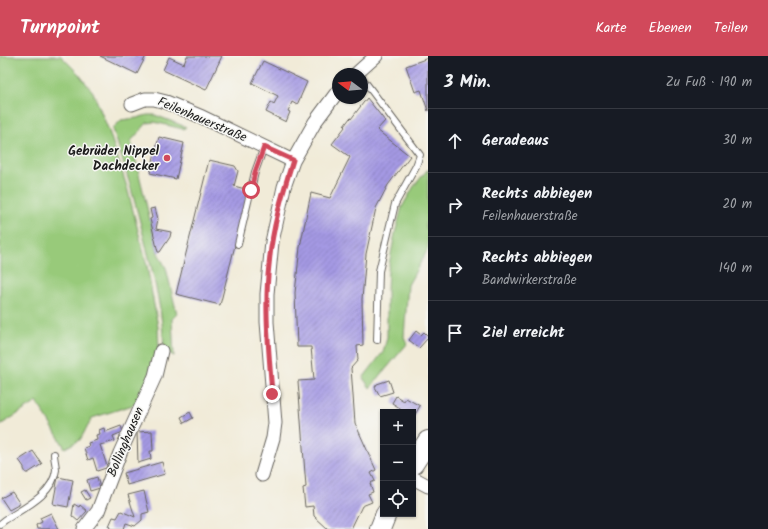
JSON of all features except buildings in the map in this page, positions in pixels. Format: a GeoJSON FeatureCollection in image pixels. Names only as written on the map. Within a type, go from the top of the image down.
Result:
{"type":"FeatureCollection","features":[{"type":"Feature","properties":{"kind":"main road"},"geometry":{"type":"LineString","coordinates":[[416,459],[428,441]]}},
{"type":"Feature","properties":{"kind":"main road"},"geometry":{"type":"LineString","coordinates":[[380,529],[385,517]]}},
{"type":"Feature","properties":{"kind":"street"},"geometry":{"type":"LineString","coordinates":[[365,68],[376,56]]}},
{"type":"Feature","properties":{"kind":"street","name":"Feilenhauerstraße"},"geometry":{"type":"LineString","coordinates":[[132,104],[145,99],[154,99],[166,102],[202,117],[293,160]]}},
{"type":"Feature","properties":{"kind":"street"},"geometry":{"type":"LineString","coordinates":[[262,475],[273,438],[275,423],[267,322],[267,294],[269,266],[276,219],[293,160],[315,122],[332,99]]}},
{"type":"Feature","properties":{"kind":"street","name":"Bollinghausen"},"geometry":{"type":"LineString","coordinates":[[84,529],[98,511],[120,453],[155,376],[161,351]]}},
{"type":"Feature","properties":{"kind":"street"},"geometry":{"type":"LineString","coordinates":[[416,480],[428,486]]}},
{"type":"Feature","properties":{"kind":"lane"},"geometry":{"type":"LineString","coordinates":[[368,86],[420,155],[416,166],[395,204],[393,211],[379,272],[377,340]]}},
{"type":"Feature","properties":{"kind":"lane"},"geometry":{"type":"LineString","coordinates":[[238,244],[255,172],[264,147]]}},
{"type":"Feature","properties":{"kind":"lane"},"geometry":{"type":"LineString","coordinates":[[0,524],[45,493],[56,471],[54,454]]}},
{"type":"Feature","properties":{"kind":"green space"},"geometry":{"type":"Polygon","coordinates":[[[0,56],[61,56],[78,73],[93,92],[109,131],[127,187],[147,266],[158,327],[159,351],[139,403],[92,418],[80,440],[65,448],[37,402],[0,425],[0,56]]]}},
{"type":"Feature","properties":{"kind":"green space"},"geometry":{"type":"Polygon","coordinates":[[[155,115],[186,127],[183,129],[154,122],[147,123],[131,141],[158,253],[166,268],[177,314],[172,319],[174,356],[164,350],[158,295],[152,268],[113,129],[121,120],[155,115]]]}},
{"type":"Feature","properties":{"kind":"green space"},"geometry":{"type":"Polygon","coordinates":[[[428,169],[428,220],[425,223],[428,233],[428,249],[408,285],[404,337],[407,344],[370,388],[363,378],[383,352],[387,338],[388,270],[395,233],[402,207],[414,186],[428,169]]]}},
{"type":"Feature","properties":{"kind":"place","name":"Gebrüder Nippel Dachdecker"},"geometry":{"type":"Point","coordinates":[167,158]}},
{"type":"Feature","properties":{"kind":"route"},"geometry":{"type":"LineString","coordinates":[[251,190],[255,172],[264,147],[293,160],[276,219],[269,266],[267,322],[272,394]]}}]}
